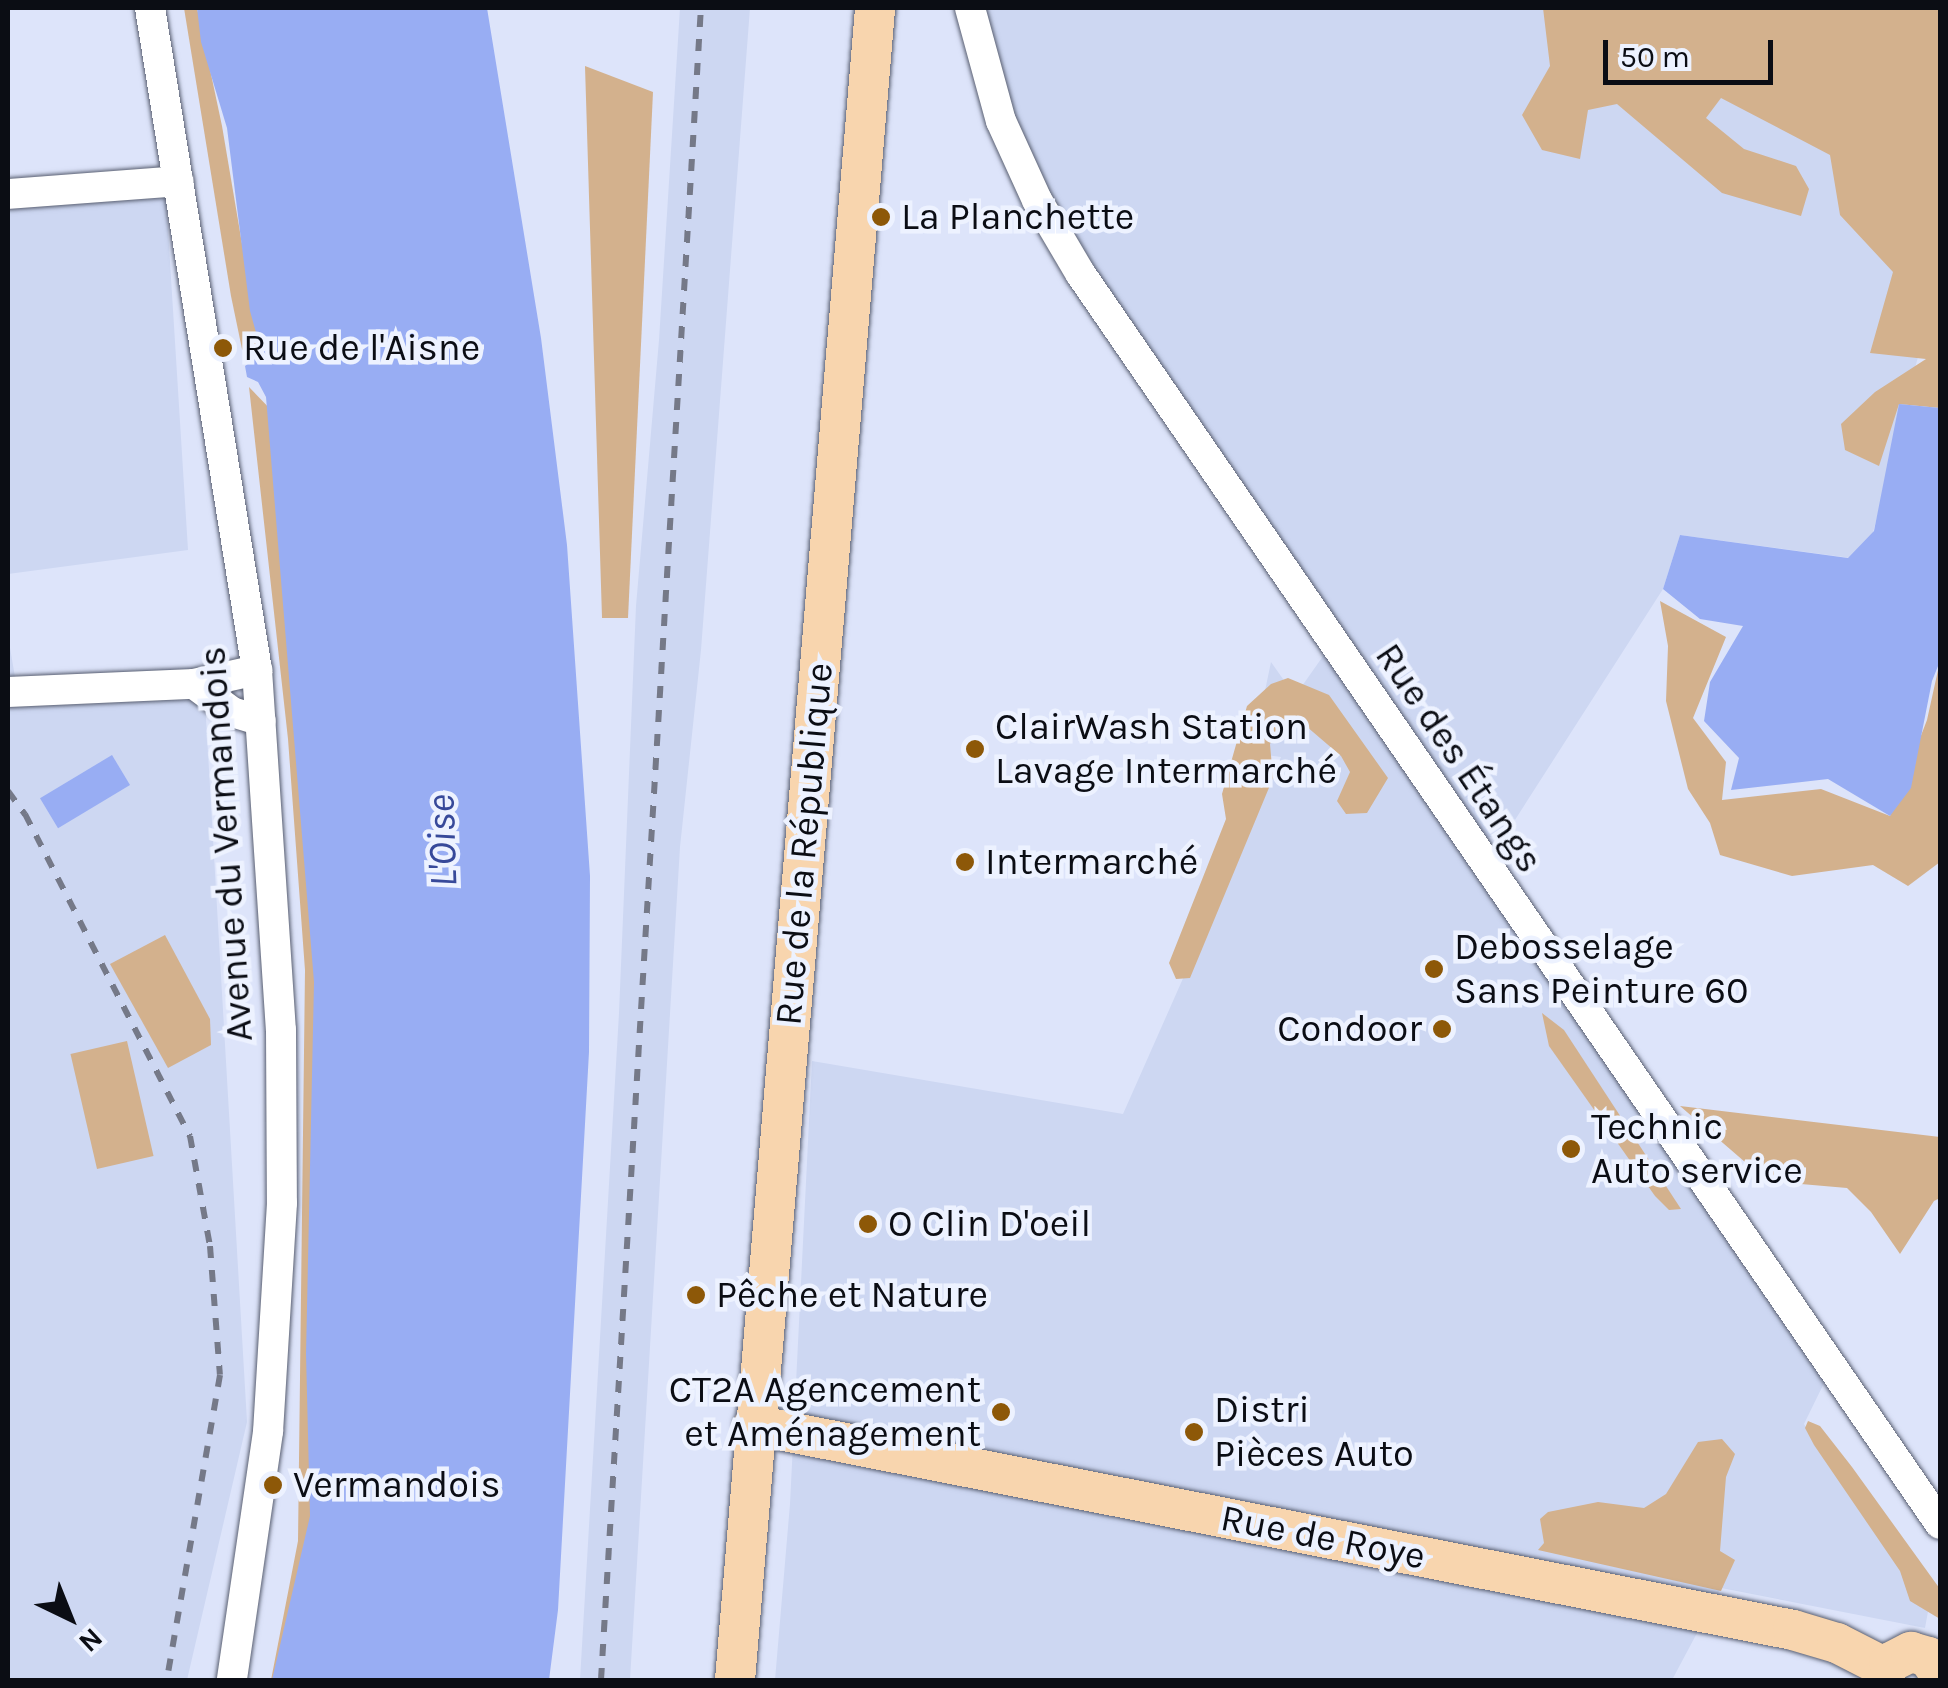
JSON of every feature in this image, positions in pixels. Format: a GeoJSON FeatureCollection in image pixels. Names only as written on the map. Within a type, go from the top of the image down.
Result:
{"type":"FeatureCollection","features":[{"type":"Feature","properties":{"kind":"main road","name":"Rue de la République"},"geometry":{"type":"LineString","coordinates":[[734,1680],[875,8]]}},
{"type":"Feature","properties":{"kind":"main road","name":"Rue de Roye"},"geometry":{"type":"LineString","coordinates":[[754,1424],[1793,1630],[1837,1643],[1884,1674]]}},
{"type":"Feature","properties":{"kind":"main road"},"geometry":{"type":"LineString","coordinates":[[1884,1674],[1894,1658],[1911,1652],[1928,1656],[1940,1672]]}},
{"type":"Feature","properties":{"kind":"street","name":"Avenue du Vermandois"},"geometry":{"type":"LineString","coordinates":[[150,8],[257,670],[281,1030],[282,1202],[268,1432],[232,1680]]}},
{"type":"Feature","properties":{"kind":"street","name":"Rue des Étangs"},"geometry":{"type":"LineString","coordinates":[[970,8],[1001,121],[1037,200],[1080,273],[1940,1524]]}},
{"type":"Feature","properties":{"kind":"street"},"geometry":{"type":"LineString","coordinates":[[8,194],[179,181]]}},
{"type":"Feature","properties":{"kind":"street"},"geometry":{"type":"LineString","coordinates":[[8,692],[194,684],[257,670]]}},
{"type":"Feature","properties":{"kind":"street"},"geometry":{"type":"LineString","coordinates":[[194,684],[232,712],[261,721]]}},
{"type":"Feature","properties":{"kind":"shaded area"},"geometry":{"type":"Polygon","coordinates":[[[184,8],[197,8],[222,126],[259,344],[249,357],[242,349],[231,296],[184,8]]]}},
{"type":"Feature","properties":{"kind":"shaded area"},"geometry":{"type":"Polygon","coordinates":[[[680,8],[750,8],[701,650],[680,847],[630,1680],[580,1680],[619,1013],[636,606],[659,340],[680,8]]]}},
{"type":"Feature","properties":{"kind":"shaded area"},"geometry":{"type":"Polygon","coordinates":[[[978,8],[1895,8],[1871,214],[1921,345],[1866,560],[1680,535],[1663,589],[1504,837],[1481,837],[1826,1379],[1804,1424],[1929,1606],[1925,1628],[1721,1588],[1672,1680],[775,1680],[790,1504],[812,1061],[1123,1114],[1281,757],[1252,753],[1271,662],[1295,696],[1340,632],[1037,186],[978,8]]]}},
{"type":"Feature","properties":{"kind":"shaded area"},"geometry":{"type":"Polygon","coordinates":[[[1543,8],[1940,8],[1940,408],[1899,404],[1879,466],[1845,450],[1841,424],[1875,392],[1926,359],[1870,353],[1893,272],[1840,215],[1830,155],[1721,98],[1706,118],[1744,149],[1796,166],[1809,189],[1801,216],[1722,193],[1617,104],[1588,110],[1580,159],[1542,150],[1522,115],[1550,66],[1543,8]]]}},
{"type":"Feature","properties":{"kind":"shaded area"},"geometry":{"type":"Polygon","coordinates":[[[585,66],[653,92],[628,618],[602,618],[585,66]]]}},
{"type":"Feature","properties":{"kind":"shaded area"},"geometry":{"type":"Polygon","coordinates":[[[166,198],[188,550],[8,574],[8,202],[166,198]]]}},
{"type":"Feature","properties":{"kind":"shaded area"},"geometry":{"type":"Polygon","coordinates":[[[249,387],[275,414],[326,958],[311,1542],[289,1680],[271,1680],[298,1541],[305,970],[288,739],[249,387]]]}},
{"type":"Feature","properties":{"kind":"shaded area"},"geometry":{"type":"Polygon","coordinates":[[[1660,601],[1726,637],[1693,718],[1726,762],[1722,800],[1821,789],[1890,816],[1927,720],[1940,661],[1940,862],[1908,886],[1873,865],[1792,876],[1720,855],[1710,823],[1688,789],[1666,701],[1668,646],[1660,601]]]}},
{"type":"Feature","properties":{"kind":"shaded area"},"geometry":{"type":"Polygon","coordinates":[[[8,636],[15,677],[203,667],[247,1422],[187,1680],[8,1680],[8,636]]]}},
{"type":"Feature","properties":{"kind":"shaded area"},"geometry":{"type":"Polygon","coordinates":[[[1288,678],[1329,695],[1388,778],[1367,813],[1346,814],[1337,801],[1350,772],[1341,756],[1299,720],[1289,719],[1279,728],[1270,744],[1273,778],[1190,978],[1176,979],[1169,963],[1226,819],[1222,794],[1247,706],[1271,684],[1288,678]]]}},
{"type":"Feature","properties":{"kind":"shaded area"},"geometry":{"type":"Polygon","coordinates":[[[165,935],[210,1019],[211,1045],[168,1068],[110,964],[165,935]]]}},
{"type":"Feature","properties":{"kind":"shaded area"},"geometry":{"type":"Polygon","coordinates":[[[1542,1013],[1564,1030],[1681,1209],[1669,1210],[1655,1196],[1549,1046],[1542,1013]]]}},
{"type":"Feature","properties":{"kind":"shaded area"},"geometry":{"type":"Polygon","coordinates":[[[127,1041],[154,1156],[97,1169],[70,1054],[127,1041]]]}},
{"type":"Feature","properties":{"kind":"shaded area"},"geometry":{"type":"Polygon","coordinates":[[[1680,1106],[1940,1137],[1940,1198],[1934,1201],[1900,1254],[1871,1212],[1847,1188],[1767,1181],[1680,1106]]]}},
{"type":"Feature","properties":{"kind":"shaded area"},"geometry":{"type":"Polygon","coordinates":[[[1808,1421],[1820,1426],[1940,1589],[1940,1619],[1910,1601],[1900,1571],[1814,1445],[1805,1428],[1808,1421]]]}},
{"type":"Feature","properties":{"kind":"shaded area"},"geometry":{"type":"Polygon","coordinates":[[[1722,1439],[1735,1454],[1726,1477],[1720,1551],[1735,1560],[1721,1591],[1538,1550],[1544,1543],[1540,1519],[1548,1512],[1598,1502],[1644,1508],[1666,1494],[1698,1442],[1722,1439]]]}},
{"type":"Feature","properties":{"kind":"water","name":"L'Oise"},"geometry":{"type":"Polygon","coordinates":[[[197,8],[487,8],[541,338],[567,545],[590,876],[589,1052],[558,1610],[549,1680],[272,1680],[310,1516],[306,1354],[314,982],[266,397],[258,382],[247,377],[245,366],[262,354],[250,311],[227,128],[201,42],[197,8]]]}},
{"type":"Feature","properties":{"kind":"water"},"geometry":{"type":"Polygon","coordinates":[[[1899,404],[1940,408],[1940,661],[1932,681],[1911,788],[1890,816],[1828,779],[1731,790],[1739,758],[1704,721],[1710,682],[1743,626],[1700,619],[1663,589],[1680,535],[1848,558],[1874,531],[1899,404]]]}},
{"type":"Feature","properties":{"kind":"water"},"geometry":{"type":"Polygon","coordinates":[[[112,755],[130,785],[58,828],[40,798],[112,755]]]}},
{"type":"Feature","properties":{"kind":"railway"},"geometry":{"type":"LineString","coordinates":[[601,1680],[701,8]]}},
{"type":"Feature","properties":{"kind":"railway"},"geometry":{"type":"LineString","coordinates":[[8,791],[25,814],[190,1136],[210,1246],[220,1375],[167,1680]]}},
{"type":"Feature","properties":{"kind":"place","name":"La Planchette"},"geometry":{"type":"Point","coordinates":[881,217]}},
{"type":"Feature","properties":{"kind":"place","name":"Rue de l'Aisne"},"geometry":{"type":"Point","coordinates":[223,348]}},
{"type":"Feature","properties":{"kind":"place","name":"ClairWash Station Lavage Intermarché"},"geometry":{"type":"Point","coordinates":[975,749]}},
{"type":"Feature","properties":{"kind":"place","name":"Intermarché"},"geometry":{"type":"Point","coordinates":[965,862]}},
{"type":"Feature","properties":{"kind":"place","name":"Debosselage Sans Peinture 60"},"geometry":{"type":"Point","coordinates":[1434,969]}},
{"type":"Feature","properties":{"kind":"place","name":"Condoor"},"geometry":{"type":"Point","coordinates":[1442,1029]}},
{"type":"Feature","properties":{"kind":"place","name":"Technic Auto service"},"geometry":{"type":"Point","coordinates":[1571,1149]}},
{"type":"Feature","properties":{"kind":"place","name":"O Clin D'oeil"},"geometry":{"type":"Point","coordinates":[868,1224]}},
{"type":"Feature","properties":{"kind":"place","name":"Pêche et Nature"},"geometry":{"type":"Point","coordinates":[696,1295]}},
{"type":"Feature","properties":{"kind":"place","name":"CT2A Agencement et Aménagement"},"geometry":{"type":"Point","coordinates":[1001,1412]}},
{"type":"Feature","properties":{"kind":"place","name":"Distri Pièces Auto"},"geometry":{"type":"Point","coordinates":[1194,1432]}},
{"type":"Feature","properties":{"kind":"place","name":"Vermandois"},"geometry":{"type":"Point","coordinates":[273,1485]}}]}
